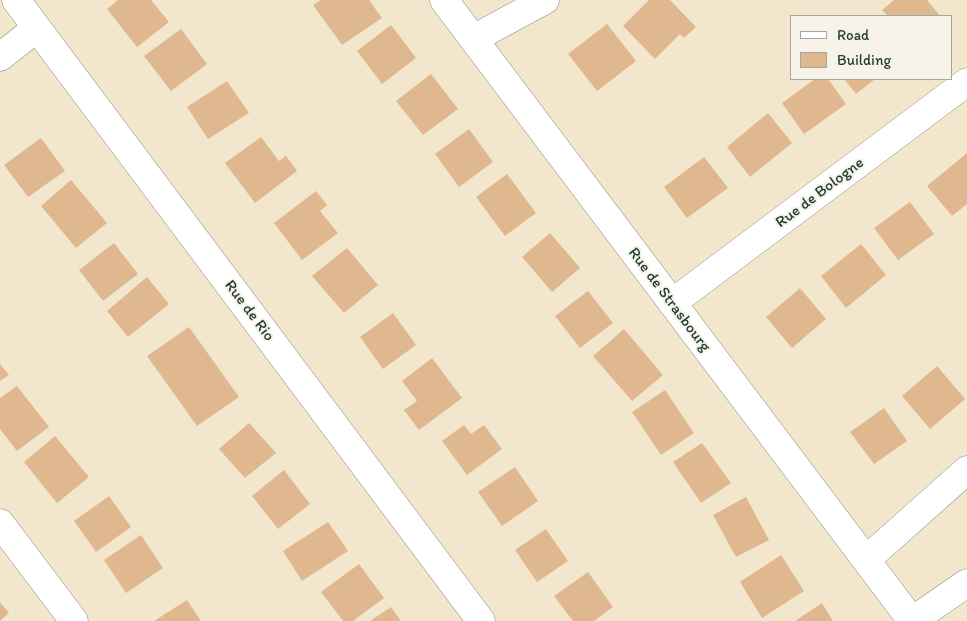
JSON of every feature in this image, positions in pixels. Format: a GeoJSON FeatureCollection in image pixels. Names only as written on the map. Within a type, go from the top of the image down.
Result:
{"type":"FeatureCollection","features":[{"type":"Feature","properties":{"kind":"street","name":"Rue de Rio"},"geometry":{"type":"LineString","coordinates":[[16,0],[481,621]]}},
{"type":"Feature","properties":{"kind":"street","name":"Rue de Strasbourg"},"geometry":{"type":"LineString","coordinates":[[444,0],[912,621],[967,583]]}},
{"type":"Feature","properties":{"kind":"street"},"geometry":{"type":"LineString","coordinates":[[473,39],[545,0]]}},
{"type":"Feature","properties":{"kind":"street"},"geometry":{"type":"LineString","coordinates":[[0,57],[38,28]]}},
{"type":"Feature","properties":{"kind":"street","name":"Rue de Bologne"},"geometry":{"type":"LineString","coordinates":[[672,303],[967,82]]}},
{"type":"Feature","properties":{"kind":"street"},"geometry":{"type":"LineString","coordinates":[[866,560],[967,470]]}},
{"type":"Feature","properties":{"kind":"street"},"geometry":{"type":"LineString","coordinates":[[0,523],[74,621]]}},
{"type":"Feature","properties":{"kind":"building"},"geometry":{"type":"Polygon","coordinates":[[[118,0],[151,0],[169,22],[137,47],[107,9],[118,0]]]}},
{"type":"Feature","properties":{"kind":"building"},"geometry":{"type":"Polygon","coordinates":[[[321,0],[369,0],[382,18],[342,45],[313,5],[321,0]]]}},
{"type":"Feature","properties":{"kind":"building"},"geometry":{"type":"Polygon","coordinates":[[[649,0],[670,0],[696,27],[684,38],[680,34],[655,59],[623,26],[649,0]]]}},
{"type":"Feature","properties":{"kind":"building"},"geometry":{"type":"Polygon","coordinates":[[[894,0],[927,0],[939,15],[887,15],[882,10],[894,0]]]}},
{"type":"Feature","properties":{"kind":"building"},"geometry":{"type":"Polygon","coordinates":[[[607,24],[636,61],[597,91],[568,54],[607,24]]]}},
{"type":"Feature","properties":{"kind":"building"},"geometry":{"type":"Polygon","coordinates":[[[391,25],[416,58],[382,84],[357,51],[391,25]]]}},
{"type":"Feature","properties":{"kind":"building"},"geometry":{"type":"Polygon","coordinates":[[[181,29],[207,64],[171,91],[144,56],[181,29]]]}},
{"type":"Feature","properties":{"kind":"building"},"geometry":{"type":"Polygon","coordinates":[[[431,74],[458,109],[423,135],[396,101],[431,74]]]}},
{"type":"Feature","properties":{"kind":"building"},"geometry":{"type":"Polygon","coordinates":[[[814,80],[829,80],[846,104],[804,134],[782,103],[814,80]]]}},
{"type":"Feature","properties":{"kind":"building"},"geometry":{"type":"Polygon","coordinates":[[[845,80],[874,80],[856,94],[845,80]]]}},
{"type":"Feature","properties":{"kind":"building"},"geometry":{"type":"Polygon","coordinates":[[[227,81],[249,113],[208,139],[187,107],[227,81]]]}},
{"type":"Feature","properties":{"kind":"building"},"geometry":{"type":"Polygon","coordinates":[[[768,113],[792,143],[750,177],[727,147],[768,113]]]}},
{"type":"Feature","properties":{"kind":"building"},"geometry":{"type":"Polygon","coordinates":[[[469,129],[493,162],[459,187],[435,154],[469,129]]]}},
{"type":"Feature","properties":{"kind":"building"},"geometry":{"type":"Polygon","coordinates":[[[261,137],[279,161],[286,156],[297,171],[255,203],[225,163],[261,137]]]}},
{"type":"Feature","properties":{"kind":"building"},"geometry":{"type":"Polygon","coordinates":[[[41,138],[65,171],[28,197],[4,165],[41,138]]]}},
{"type":"Feature","properties":{"kind":"building"},"geometry":{"type":"Polygon","coordinates":[[[967,153],[967,204],[952,216],[927,186],[967,153]]]}},
{"type":"Feature","properties":{"kind":"building"},"geometry":{"type":"Polygon","coordinates":[[[704,157],[728,188],[687,218],[664,187],[704,157]]]}},
{"type":"Feature","properties":{"kind":"building"},"geometry":{"type":"Polygon","coordinates":[[[507,174],[536,213],[505,236],[476,197],[507,174]]]}},
{"type":"Feature","properties":{"kind":"building"},"geometry":{"type":"Polygon","coordinates":[[[71,180],[107,223],[76,248],[41,206],[71,180]]]}},
{"type":"Feature","properties":{"kind":"building"},"geometry":{"type":"Polygon","coordinates":[[[316,191],[327,205],[320,211],[338,233],[302,260],[274,223],[316,191]]]}},
{"type":"Feature","properties":{"kind":"building"},"geometry":{"type":"Polygon","coordinates":[[[910,202],[934,234],[898,260],[874,228],[910,202]]]}},
{"type":"Feature","properties":{"kind":"building"},"geometry":{"type":"Polygon","coordinates":[[[550,233],[580,268],[552,292],[522,257],[550,233]]]}},
{"type":"Feature","properties":{"kind":"building"},"geometry":{"type":"Polygon","coordinates":[[[114,243],[138,274],[103,301],[79,270],[114,243]]]}},
{"type":"Feature","properties":{"kind":"building"},"geometry":{"type":"Polygon","coordinates":[[[861,244],[886,275],[846,308],[821,276],[861,244]]]}},
{"type":"Feature","properties":{"kind":"building"},"geometry":{"type":"Polygon","coordinates":[[[347,248],[378,285],[344,313],[312,276],[347,248]]]}},
{"type":"Feature","properties":{"kind":"building"},"geometry":{"type":"Polygon","coordinates":[[[147,277],[169,304],[128,337],[107,311],[147,277]]]}},
{"type":"Feature","properties":{"kind":"building"},"geometry":{"type":"Polygon","coordinates":[[[800,288],[826,319],[792,348],[766,317],[800,288]]]}},
{"type":"Feature","properties":{"kind":"building"},"geometry":{"type":"Polygon","coordinates":[[[588,291],[613,323],[580,348],[555,316],[588,291]]]}},
{"type":"Feature","properties":{"kind":"building"},"geometry":{"type":"Polygon","coordinates":[[[393,313],[416,345],[383,369],[360,337],[393,313]]]}},
{"type":"Feature","properties":{"kind":"building"},"geometry":{"type":"Polygon","coordinates":[[[189,327],[239,397],[197,426],[147,356],[189,327]]]}},
{"type":"Feature","properties":{"kind":"building"},"geometry":{"type":"Polygon","coordinates":[[[624,329],[663,375],[632,401],[593,356],[624,329]]]}},
{"type":"Feature","properties":{"kind":"building"},"geometry":{"type":"Polygon","coordinates":[[[432,358],[462,398],[419,430],[404,410],[417,401],[402,381],[432,358]]]}},
{"type":"Feature","properties":{"kind":"building"},"geometry":{"type":"Polygon","coordinates":[[[0,364],[9,375],[0,381],[0,364]]]}},
{"type":"Feature","properties":{"kind":"building"},"geometry":{"type":"Polygon","coordinates":[[[937,366],[965,399],[930,429],[902,396],[937,366]]]}},
{"type":"Feature","properties":{"kind":"building"},"geometry":{"type":"Polygon","coordinates":[[[17,386],[49,427],[17,451],[0,429],[0,398],[17,386]]]}},
{"type":"Feature","properties":{"kind":"building"},"geometry":{"type":"Polygon","coordinates":[[[665,390],[694,433],[661,455],[632,412],[665,390]]]}},
{"type":"Feature","properties":{"kind":"building"},"geometry":{"type":"Polygon","coordinates":[[[884,408],[907,441],[874,464],[850,432],[884,408]]]}},
{"type":"Feature","properties":{"kind":"building"},"geometry":{"type":"Polygon","coordinates":[[[249,423],[276,453],[245,478],[219,449],[249,423]]]}},
{"type":"Feature","properties":{"kind":"building"},"geometry":{"type":"Polygon","coordinates":[[[464,425],[471,434],[484,425],[502,449],[467,475],[442,441],[464,425]]]}},
{"type":"Feature","properties":{"kind":"building"},"geometry":{"type":"Polygon","coordinates":[[[55,436],[89,477],[57,503],[24,462],[55,436]]]}},
{"type":"Feature","properties":{"kind":"building"},"geometry":{"type":"Polygon","coordinates":[[[702,443],[731,483],[701,503],[673,462],[702,443]]]}},
{"type":"Feature","properties":{"kind":"building"},"geometry":{"type":"Polygon","coordinates":[[[515,467],[538,501],[502,526],[478,492],[515,467]]]}},
{"type":"Feature","properties":{"kind":"building"},"geometry":{"type":"Polygon","coordinates":[[[284,470],[310,504],[278,529],[252,496],[284,470]]]}},
{"type":"Feature","properties":{"kind":"building"},"geometry":{"type":"Polygon","coordinates":[[[109,496],[131,527],[96,552],[74,521],[109,496]]]}},
{"type":"Feature","properties":{"kind":"building"},"geometry":{"type":"Polygon","coordinates":[[[746,497],[769,540],[736,557],[713,515],[746,497]]]}},
{"type":"Feature","properties":{"kind":"building"},"geometry":{"type":"Polygon","coordinates":[[[328,522],[348,551],[302,581],[283,551],[328,522]]]}},
{"type":"Feature","properties":{"kind":"building"},"geometry":{"type":"Polygon","coordinates":[[[546,529],[568,561],[537,582],[515,550],[546,529]]]}},
{"type":"Feature","properties":{"kind":"building"},"geometry":{"type":"Polygon","coordinates":[[[141,535],[163,568],[126,593],[104,560],[141,535]]]}},
{"type":"Feature","properties":{"kind":"building"},"geometry":{"type":"Polygon","coordinates":[[[781,555],[804,591],[762,618],[740,582],[781,555]]]}},
{"type":"Feature","properties":{"kind":"building"},"geometry":{"type":"Polygon","coordinates":[[[359,564],[384,598],[353,621],[343,621],[321,592],[359,564]]]}},
{"type":"Feature","properties":{"kind":"building"},"geometry":{"type":"Polygon","coordinates":[[[588,572],[613,607],[594,621],[573,621],[554,596],[588,572]]]}},
{"type":"Feature","properties":{"kind":"building"},"geometry":{"type":"Polygon","coordinates":[[[187,600],[201,621],[154,621],[187,600]]]}},
{"type":"Feature","properties":{"kind":"building"},"geometry":{"type":"Polygon","coordinates":[[[0,602],[9,613],[0,621],[0,602]]]}},
{"type":"Feature","properties":{"kind":"building"},"geometry":{"type":"Polygon","coordinates":[[[822,603],[833,621],[795,621],[822,603]]]}},
{"type":"Feature","properties":{"kind":"building"},"geometry":{"type":"Polygon","coordinates":[[[391,607],[401,621],[370,621],[391,607]]]}}]}
